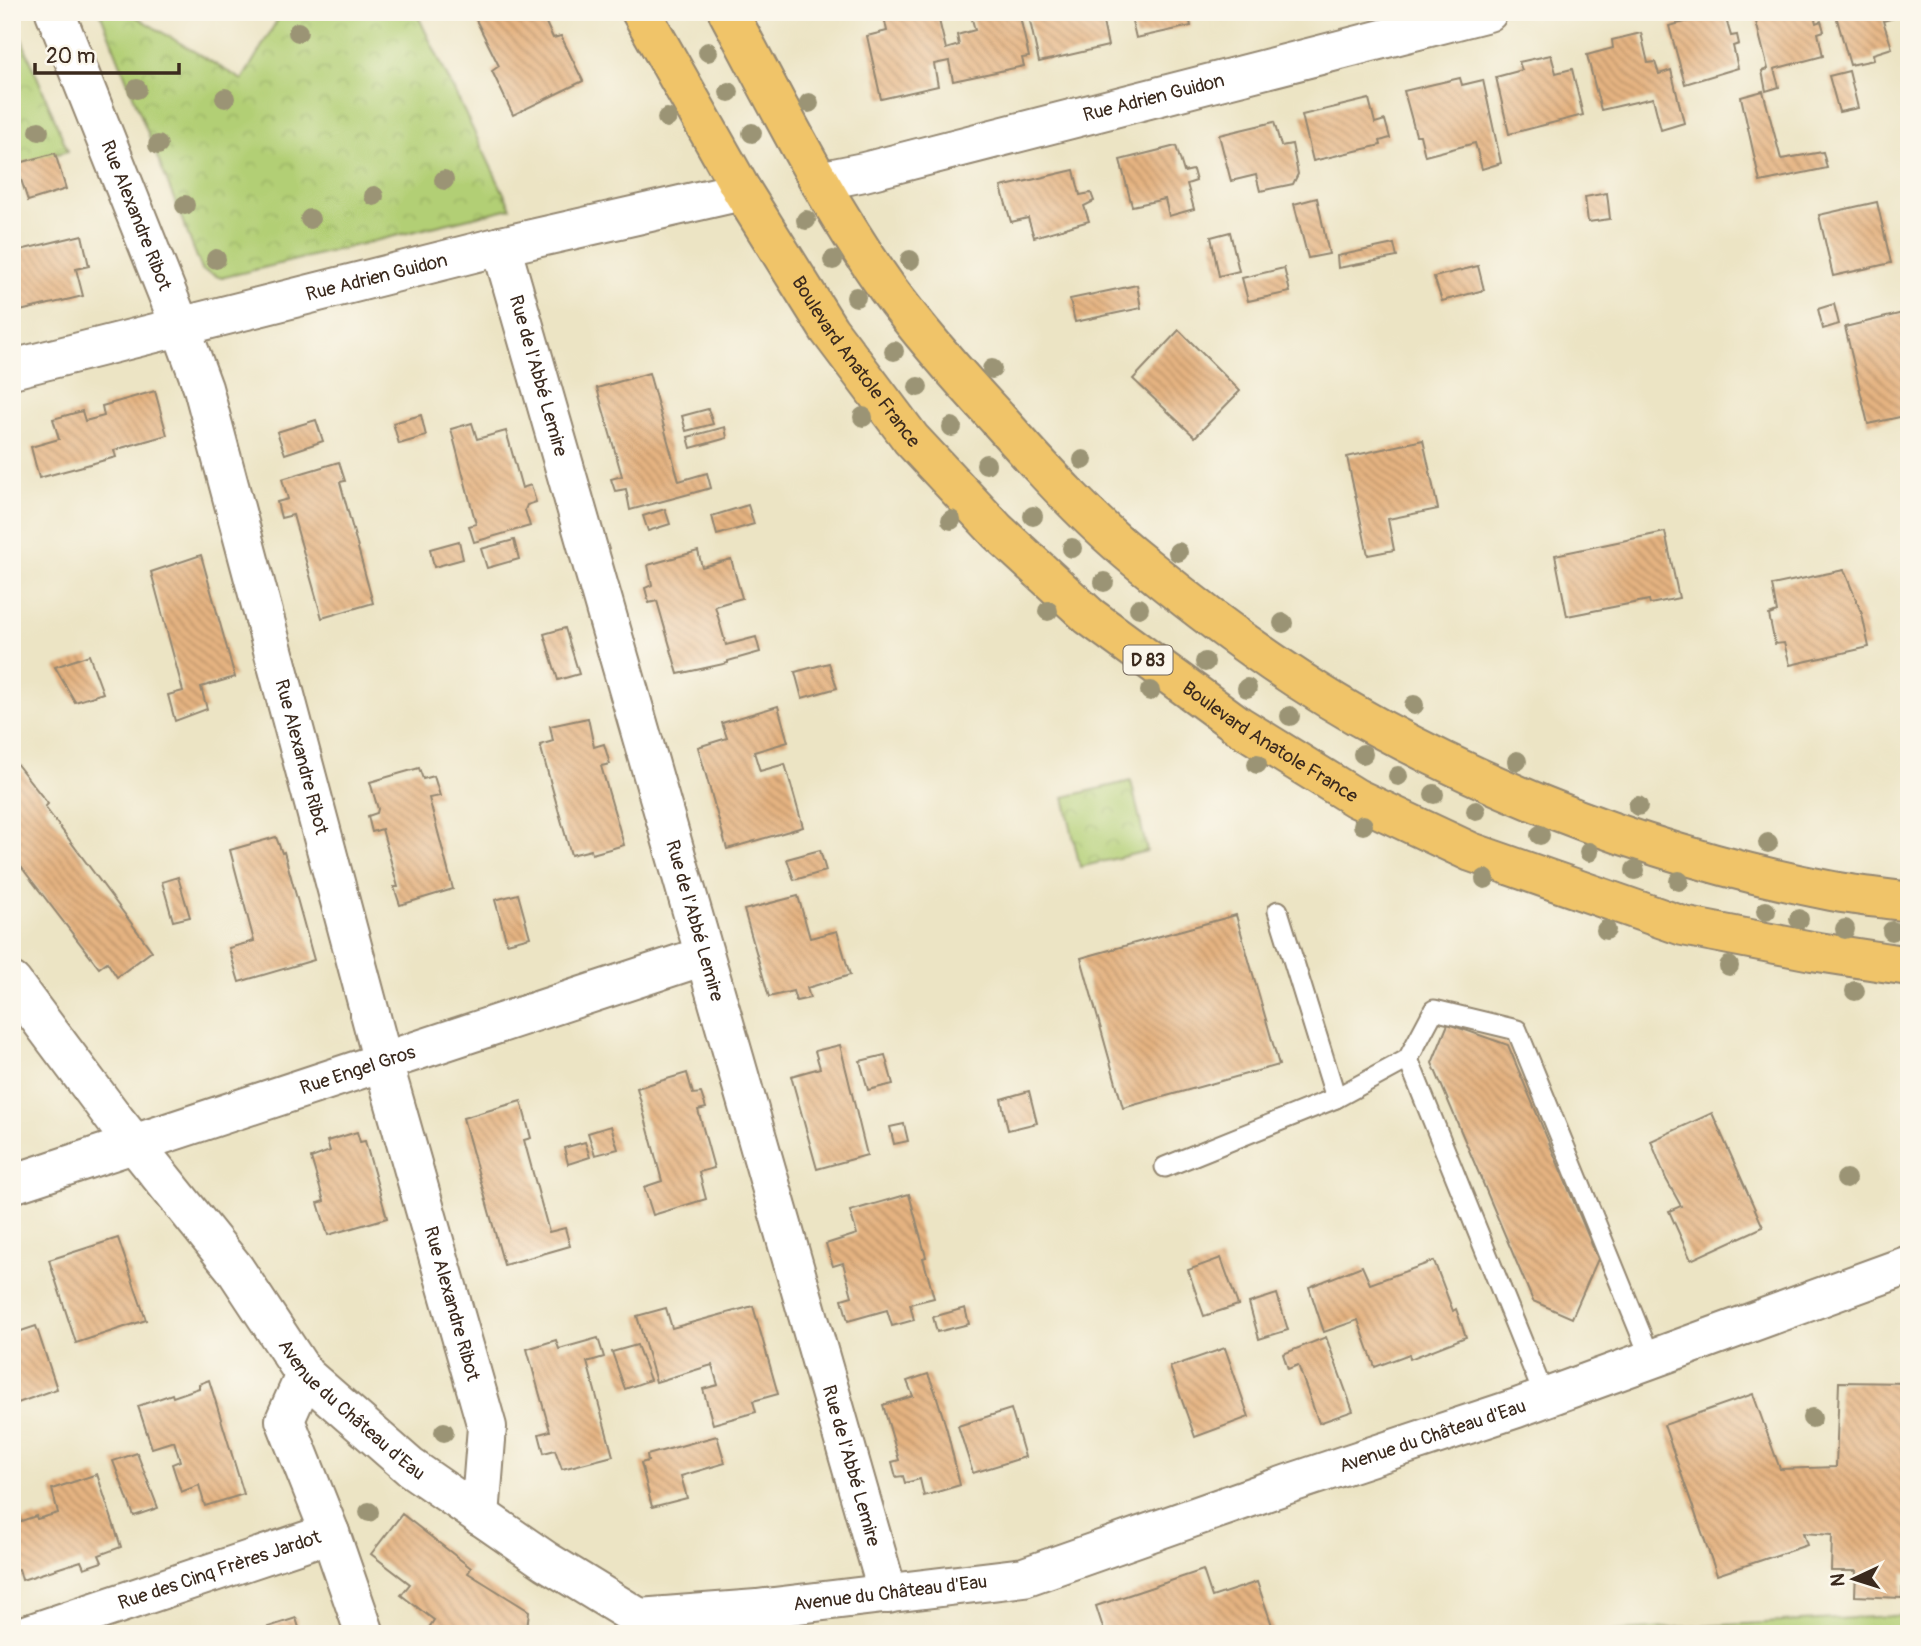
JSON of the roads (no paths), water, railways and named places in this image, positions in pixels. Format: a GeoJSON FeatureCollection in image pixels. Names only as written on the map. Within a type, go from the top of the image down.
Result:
{"type":"FeatureCollection","features":[{"type":"Feature","properties":{"kind":"main road","name":"Boulevard Anatole France"},"geometry":{"type":"LineString","coordinates":[[641,12],[742,191],[829,330],[911,439],[997,531],[1089,616],[1238,725],[1356,798],[1471,852],[1683,926],[1812,951],[1909,966]]}},
{"type":"Feature","properties":{"kind":"main road"},"geometry":{"type":"LineString","coordinates":[[728,12],[819,181],[887,288],[962,380],[1051,478],[1142,564],[1267,659],[1379,728],[1493,784],[1564,814],[1702,860],[1833,891],[1909,902]]}},
{"type":"Feature","properties":{"kind":"street","name":"Rue Alexandre Ribot"},"geometry":{"type":"LineString","coordinates":[[55,12],[203,388],[383,1062],[487,1427],[480,1517]]}},
{"type":"Feature","properties":{"kind":"street","name":"Rue Adrien Guidon"},"geometry":{"type":"LineString","coordinates":[[819,181],[864,172],[1488,12]]}},
{"type":"Feature","properties":{"kind":"street","name":"Rue Adrien Guidon"},"geometry":{"type":"LineString","coordinates":[[12,369],[501,246],[742,191]]}},
{"type":"Feature","properties":{"kind":"street","name":"Rue de l'Abbé Lemire"},"geometry":{"type":"LineString","coordinates":[[501,246],[888,1594]]}},
{"type":"Feature","properties":{"kind":"street","name":"Rue Engel Gros"},"geometry":{"type":"LineString","coordinates":[[12,1184],[704,956]]}},
{"type":"Feature","properties":{"kind":"street","name":"Avenue du Château d'Eau"},"geometry":{"type":"LineString","coordinates":[[12,982],[134,1144],[235,1269],[304,1375],[410,1467],[592,1591],[633,1629],[757,1609],[1024,1577],[1278,1487],[1545,1398],[1909,1265]]}},
{"type":"Feature","properties":{"kind":"street"},"geometry":{"type":"LineString","coordinates":[[304,1375],[285,1420],[330,1533],[365,1634]]}},
{"type":"Feature","properties":{"kind":"street","name":"Rue des Cinq Frères Jardot"},"geometry":{"type":"LineString","coordinates":[[29,1634],[330,1533]]}},
{"type":"Feature","properties":{"kind":"lane"},"geometry":{"type":"LineString","coordinates":[[1278,911],[1336,1098]]}},
{"type":"Feature","properties":{"kind":"lane"},"geometry":{"type":"LineString","coordinates":[[1165,1167],[1336,1098],[1408,1059],[1434,1010],[1517,1030],[1651,1359]]}},
{"type":"Feature","properties":{"kind":"lane"},"geometry":{"type":"LineString","coordinates":[[1408,1059],[1545,1398]]}}]}
